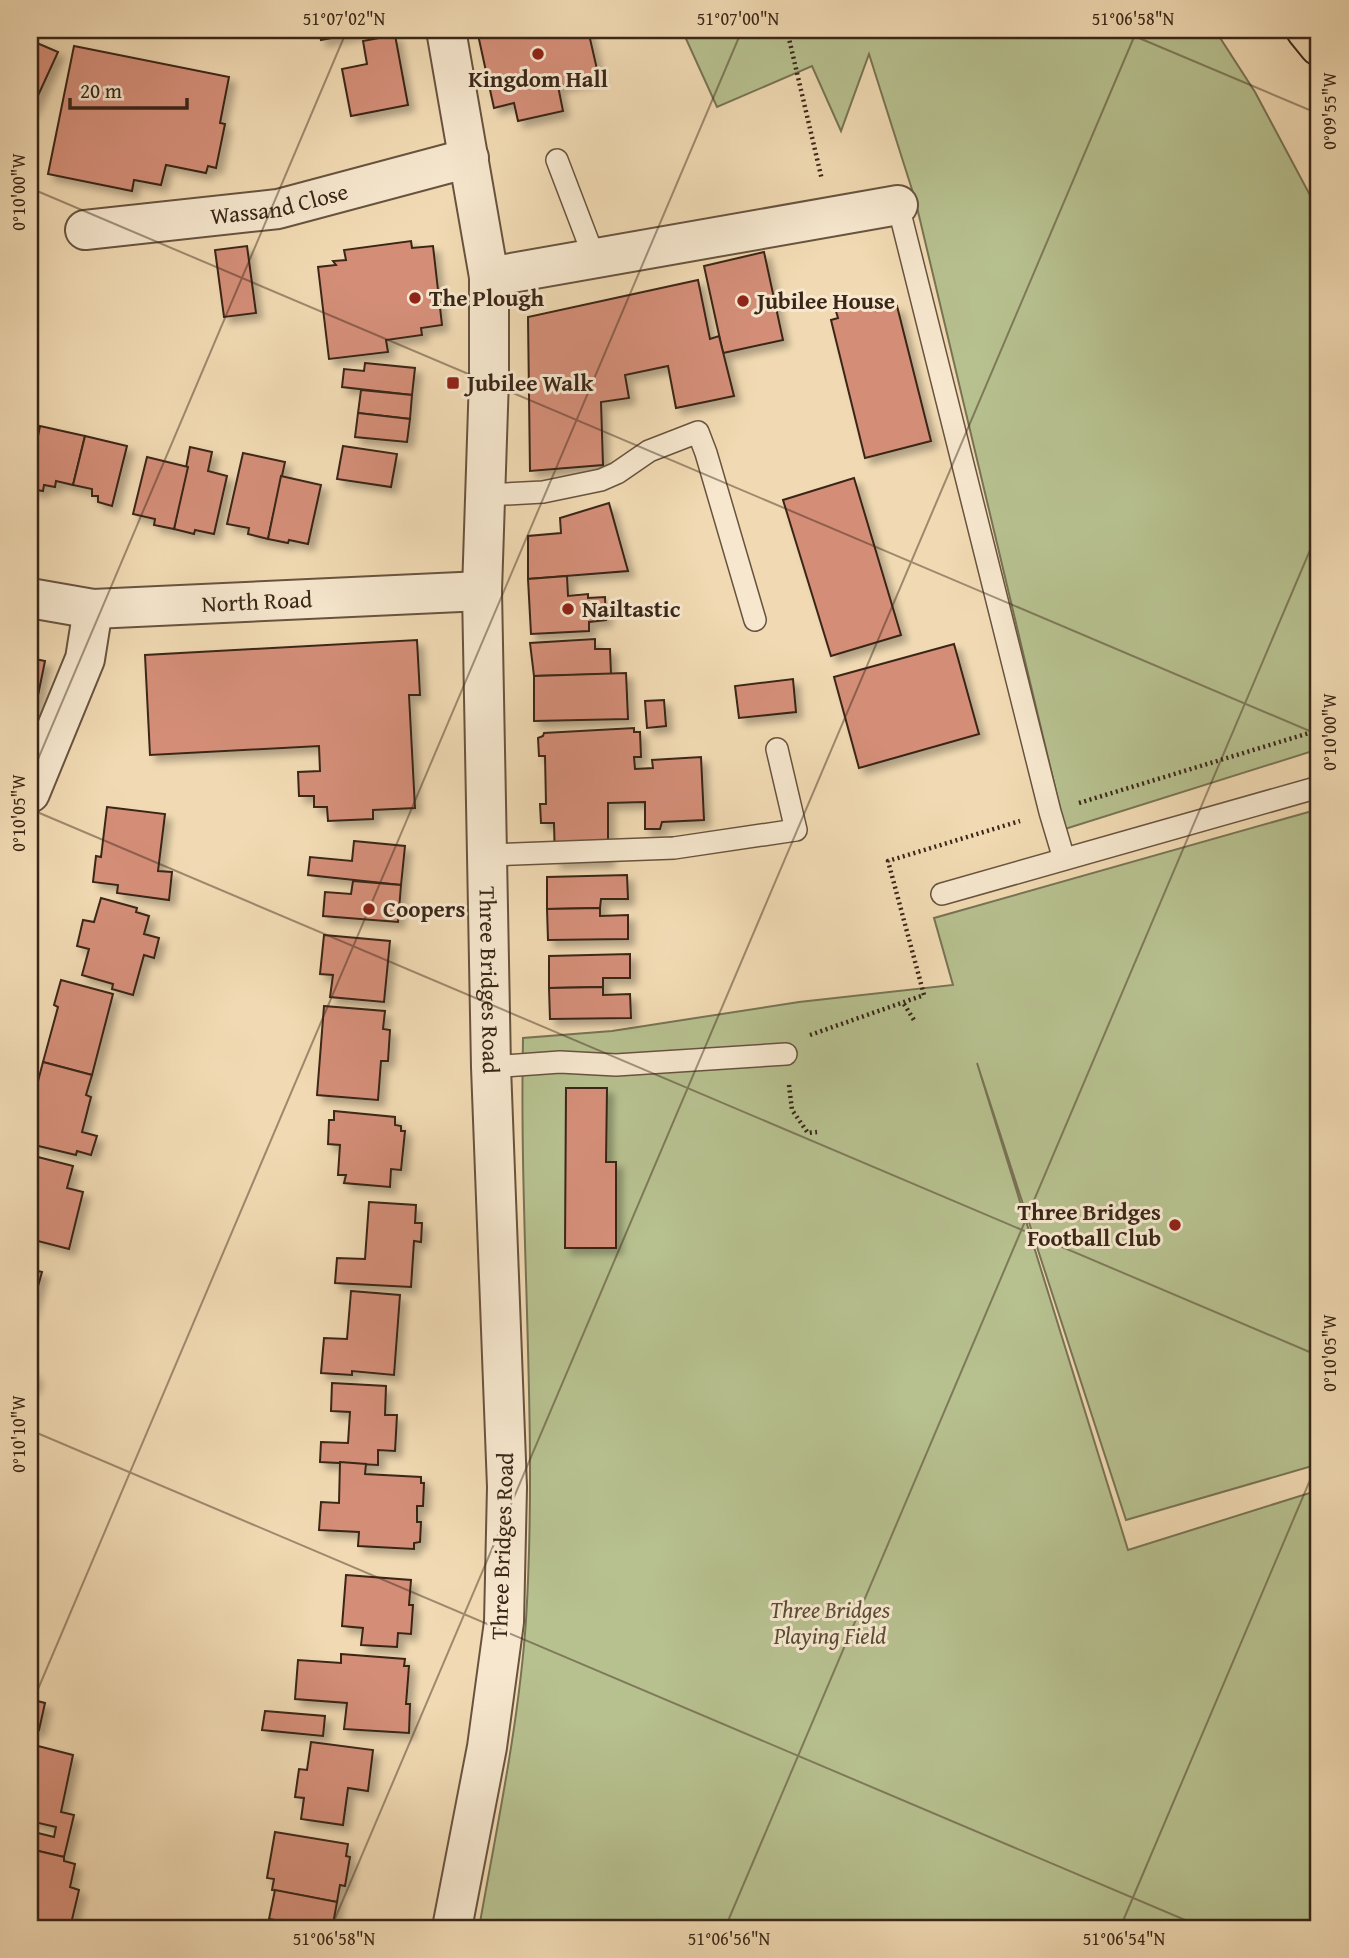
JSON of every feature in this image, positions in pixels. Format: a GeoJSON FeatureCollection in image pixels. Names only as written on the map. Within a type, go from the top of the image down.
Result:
{"type":"FeatureCollection","features":[{"type":"Feature","properties":{"kind":"main road"},"geometry":{"type":"LineString","coordinates":[[1306,30],[1319,46]]}},
{"type":"Feature","properties":{"kind":"street","name":"Three Bridges Road"},"geometry":{"type":"LineString","coordinates":[[446,30],[489,277],[487,495],[482,591],[491,1067],[507,1487],[503,1622],[487,1747],[452,1928]]}},
{"type":"Feature","properties":{"kind":"street","name":"Wassand Close"},"geometry":{"type":"LineString","coordinates":[[85,230],[278,209],[469,158]]}},
{"type":"Feature","properties":{"kind":"street"},"geometry":{"type":"LineString","coordinates":[[489,277],[898,205]]}},
{"type":"Feature","properties":{"kind":"street","name":"North Road"},"geometry":{"type":"LineString","coordinates":[[30,598],[93,609],[482,591]]}},
{"type":"Feature","properties":{"kind":"street"},"geometry":{"type":"LineString","coordinates":[[30,793],[85,659],[93,609]]}},
{"type":"Feature","properties":{"kind":"lane"},"geometry":{"type":"LineString","coordinates":[[557,160],[594,257]]}},
{"type":"Feature","properties":{"kind":"lane"},"geometry":{"type":"LineString","coordinates":[[898,205],[1064,859]]}},
{"type":"Feature","properties":{"kind":"lane"},"geometry":{"type":"LineString","coordinates":[[487,495],[543,492],[601,480],[617,473],[649,451],[698,432],[755,620]]}},
{"type":"Feature","properties":{"kind":"lane"},"geometry":{"type":"LineString","coordinates":[[487,855],[674,848],[796,830],[777,749]]}},
{"type":"Feature","properties":{"kind":"lane"},"geometry":{"type":"LineString","coordinates":[[942,894],[1319,787]]}},
{"type":"Feature","properties":{"kind":"lane"},"geometry":{"type":"LineString","coordinates":[[491,1067],[560,1062],[616,1065],[786,1054]]}},
{"type":"Feature","properties":{"kind":"path"},"geometry":{"type":"LineString","coordinates":[[787,30],[830,215]]}},
{"type":"Feature","properties":{"kind":"path"},"geometry":{"type":"LineString","coordinates":[[817,1132],[808,1133],[792,1110],[786,1054],[807,1036],[923,995],[888,861],[1319,730]]}},
{"type":"Feature","properties":{"kind":"path"},"geometry":{"type":"LineString","coordinates":[[904,1003],[914,1020]]}},
{"type":"Feature","properties":{"kind":"green space"},"geometry":{"type":"Polygon","coordinates":[[[682,30],[1215,30],[1255,92],[1319,212],[1319,749],[1065,829],[915,199],[869,54],[841,131],[812,66],[717,107],[682,30]]]}},
{"type":"Feature","properties":{"kind":"green space","name":"Three Bridges Playing Field"},"geometry":{"type":"Polygon","coordinates":[[[1319,809],[1319,1464],[1126,1520],[977,1063],[1128,1550],[1319,1490],[1319,1928],[479,1928],[513,1736],[526,1620],[530,1474],[523,1184],[523,1038],[612,1031],[799,1002],[953,985],[934,918],[1319,809]]]}},
{"type":"Feature","properties":{"kind":"building"},"geometry":{"type":"Polygon","coordinates":[[[319,30],[372,30],[321,40],[319,30]]]}},
{"type":"Feature","properties":{"kind":"building","name":"Kingdom Hall"},"geometry":{"type":"Polygon","coordinates":[[[477,30],[588,30],[599,78],[558,86],[563,111],[518,121],[514,103],[494,108],[477,30]]]}},
{"type":"Feature","properties":{"kind":"building"},"geometry":{"type":"Polygon","coordinates":[[[395,35],[408,105],[351,116],[342,69],[367,64],[363,41],[395,35]]]}},
{"type":"Feature","properties":{"kind":"building"},"geometry":{"type":"Polygon","coordinates":[[[30,40],[58,52],[30,113],[30,40]]]}},
{"type":"Feature","properties":{"kind":"building"},"geometry":{"type":"Polygon","coordinates":[[[74,46],[229,77],[220,123],[225,124],[216,168],[208,166],[206,173],[166,165],[161,185],[134,180],[132,191],[48,174],[74,46]]]}},
{"type":"Feature","properties":{"kind":"building"},"geometry":{"type":"Polygon","coordinates":[[[411,241],[412,248],[433,246],[442,325],[421,328],[422,335],[386,340],[388,352],[329,359],[318,267],[336,265],[333,261],[346,260],[344,250],[411,241]]]}},
{"type":"Feature","properties":{"kind":"building"},"geometry":{"type":"Polygon","coordinates":[[[247,246],[256,313],[224,317],[215,250],[247,246]]]}},
{"type":"Feature","properties":{"kind":"building","name":"Jubilee House"},"geometry":{"type":"Polygon","coordinates":[[[764,252],[783,340],[723,353],[704,266],[764,252]]]}},
{"type":"Feature","properties":{"kind":"building"},"geometry":{"type":"Polygon","coordinates":[[[698,280],[710,339],[719,336],[734,396],[676,408],[668,366],[625,375],[629,398],[601,402],[603,465],[530,471],[528,317],[698,280]]]}},
{"type":"Feature","properties":{"kind":"building"},"geometry":{"type":"Polygon","coordinates":[[[873,298],[876,311],[897,306],[931,441],[865,458],[831,320],[838,318],[835,308],[873,298]]]}},
{"type":"Feature","properties":{"kind":"building"},"geometry":{"type":"Polygon","coordinates":[[[365,363],[415,368],[412,395],[342,387],[344,369],[364,371],[365,363]]]}},
{"type":"Feature","properties":{"kind":"building"},"geometry":{"type":"Polygon","coordinates":[[[361,390],[412,395],[410,419],[358,413],[361,390]]]}},
{"type":"Feature","properties":{"kind":"building"},"geometry":{"type":"Polygon","coordinates":[[[358,413],[410,419],[407,442],[355,437],[358,413]]]}},
{"type":"Feature","properties":{"kind":"building"},"geometry":{"type":"Polygon","coordinates":[[[40,426],[85,436],[73,485],[56,481],[55,487],[44,485],[43,491],[30,489],[40,426]]]}},
{"type":"Feature","properties":{"kind":"building"},"geometry":{"type":"Polygon","coordinates":[[[85,436],[127,446],[112,506],[98,502],[98,496],[92,496],[92,489],[73,485],[85,436]]]}},
{"type":"Feature","properties":{"kind":"building"},"geometry":{"type":"Polygon","coordinates":[[[343,446],[397,454],[391,487],[337,479],[343,446]]]}},
{"type":"Feature","properties":{"kind":"building"},"geometry":{"type":"Polygon","coordinates":[[[190,447],[212,452],[208,471],[227,476],[214,534],[195,530],[194,534],[174,529],[190,447]]]}},
{"type":"Feature","properties":{"kind":"building"},"geometry":{"type":"Polygon","coordinates":[[[243,453],[285,462],[268,539],[248,534],[249,528],[227,524],[243,453]]]}},
{"type":"Feature","properties":{"kind":"building"},"geometry":{"type":"Polygon","coordinates":[[[147,457],[188,467],[174,529],[154,525],[155,519],[133,514],[147,457]]]}},
{"type":"Feature","properties":{"kind":"building"},"geometry":{"type":"Polygon","coordinates":[[[281,476],[321,485],[308,544],[268,539],[281,476]]]}},
{"type":"Feature","properties":{"kind":"building"},"geometry":{"type":"Polygon","coordinates":[[[854,478],[901,635],[831,656],[783,500],[854,478]]]}},
{"type":"Feature","properties":{"kind":"building"},"geometry":{"type":"Polygon","coordinates":[[[609,503],[628,571],[528,579],[528,536],[561,533],[560,518],[609,503]]]}},
{"type":"Feature","properties":{"kind":"building","name":"Nailtastic"},"geometry":{"type":"Polygon","coordinates":[[[567,576],[568,596],[588,594],[588,598],[605,597],[606,620],[589,622],[589,631],[531,634],[528,579],[567,576]]]}},
{"type":"Feature","properties":{"kind":"building"},"geometry":{"type":"Polygon","coordinates":[[[595,639],[595,649],[610,649],[611,674],[534,676],[530,643],[595,639]]]}},
{"type":"Feature","properties":{"kind":"building"},"geometry":{"type":"Polygon","coordinates":[[[417,640],[420,695],[409,695],[415,808],[373,810],[373,819],[328,821],[327,807],[314,807],[314,796],[299,796],[298,772],[320,771],[319,746],[150,755],[145,655],[417,640]]]}},
{"type":"Feature","properties":{"kind":"building"},"geometry":{"type":"Polygon","coordinates":[[[954,644],[979,734],[859,768],[834,677],[954,644]]]}},
{"type":"Feature","properties":{"kind":"building"},"geometry":{"type":"Polygon","coordinates":[[[30,658],[45,661],[35,710],[30,709],[30,658]]]}},
{"type":"Feature","properties":{"kind":"building"},"geometry":{"type":"Polygon","coordinates":[[[626,673],[628,719],[534,721],[534,676],[626,673]]]}},
{"type":"Feature","properties":{"kind":"building"},"geometry":{"type":"Polygon","coordinates":[[[793,679],[796,712],[739,718],[735,686],[793,679]]]}},
{"type":"Feature","properties":{"kind":"building"},"geometry":{"type":"Polygon","coordinates":[[[664,700],[666,726],[647,728],[645,701],[664,700]]]}},
{"type":"Feature","properties":{"kind":"building"},"geometry":{"type":"Polygon","coordinates":[[[634,728],[634,732],[640,732],[641,757],[634,757],[635,769],[653,768],[652,760],[701,757],[704,820],[662,822],[660,829],[645,829],[645,802],[608,803],[608,861],[555,862],[554,823],[541,823],[540,804],[546,804],[545,756],[539,756],[538,738],[544,733],[634,728]]]}},
{"type":"Feature","properties":{"kind":"building"},"geometry":{"type":"Polygon","coordinates":[[[107,807],[165,814],[158,871],[172,872],[169,900],[117,893],[118,885],[93,882],[96,856],[101,857],[107,807]]]}},
{"type":"Feature","properties":{"kind":"building"},"geometry":{"type":"Polygon","coordinates":[[[354,841],[405,846],[401,885],[308,875],[310,857],[352,861],[354,841]]]}},
{"type":"Feature","properties":{"kind":"building"},"geometry":{"type":"Polygon","coordinates":[[[627,875],[628,899],[601,899],[600,908],[547,909],[547,877],[627,875]]]}},
{"type":"Feature","properties":{"kind":"building"},"geometry":{"type":"Polygon","coordinates":[[[353,881],[401,885],[398,922],[323,916],[325,892],[351,894],[353,881]]]}},
{"type":"Feature","properties":{"kind":"building"},"geometry":{"type":"Polygon","coordinates":[[[101,898],[137,908],[136,912],[149,916],[144,934],[159,938],[154,958],[144,955],[133,995],[112,989],[113,984],[82,975],[89,949],[77,946],[83,920],[94,922],[101,898]]]}},
{"type":"Feature","properties":{"kind":"building"},"geometry":{"type":"Polygon","coordinates":[[[600,908],[600,916],[628,915],[628,939],[548,940],[547,909],[600,908]]]}},
{"type":"Feature","properties":{"kind":"building"},"geometry":{"type":"Polygon","coordinates":[[[324,935],[390,941],[384,1002],[330,997],[333,975],[320,974],[324,935]]]}},
{"type":"Feature","properties":{"kind":"building"},"geometry":{"type":"Polygon","coordinates":[[[630,954],[630,978],[603,978],[603,987],[549,988],[549,956],[630,954]]]}},
{"type":"Feature","properties":{"kind":"building"},"geometry":{"type":"Polygon","coordinates":[[[61,980],[113,994],[92,1075],[43,1062],[58,1007],[54,1005],[61,980]]]}},
{"type":"Feature","properties":{"kind":"building"},"geometry":{"type":"Polygon","coordinates":[[[603,987],[603,995],[630,994],[631,1018],[550,1019],[549,988],[603,987]]]}},
{"type":"Feature","properties":{"kind":"building"},"geometry":{"type":"Polygon","coordinates":[[[324,1006],[385,1011],[383,1029],[390,1030],[388,1061],[381,1061],[378,1100],[317,1095],[324,1006]]]}},
{"type":"Feature","properties":{"kind":"building"},"geometry":{"type":"Polygon","coordinates":[[[43,1062],[92,1075],[86,1095],[91,1097],[82,1132],[97,1136],[91,1155],[77,1151],[76,1155],[30,1144],[30,1083],[37,1085],[43,1062]]]}},
{"type":"Feature","properties":{"kind":"building"},"geometry":{"type":"Polygon","coordinates":[[[566,1088],[607,1088],[606,1162],[616,1162],[616,1248],[565,1248],[566,1088]]]}},
{"type":"Feature","properties":{"kind":"building"},"geometry":{"type":"Polygon","coordinates":[[[334,1111],[395,1117],[395,1125],[401,1126],[401,1131],[405,1131],[401,1170],[391,1169],[390,1187],[344,1183],[346,1175],[338,1175],[340,1145],[328,1144],[329,1120],[334,1120],[334,1111]]]}},
{"type":"Feature","properties":{"kind":"building"},"geometry":{"type":"Polygon","coordinates":[[[34,1156],[73,1166],[67,1188],[83,1192],[69,1249],[30,1239],[30,1174],[34,1156]]]}},
{"type":"Feature","properties":{"kind":"building"},"geometry":{"type":"Polygon","coordinates":[[[369,1202],[416,1205],[415,1223],[422,1223],[421,1242],[414,1241],[411,1287],[335,1283],[337,1258],[365,1259],[369,1202]]]}},
{"type":"Feature","properties":{"kind":"building"},"geometry":{"type":"Polygon","coordinates":[[[30,1269],[42,1272],[30,1315],[30,1269]]]}},
{"type":"Feature","properties":{"kind":"building"},"geometry":{"type":"Polygon","coordinates":[[[351,1291],[400,1295],[394,1375],[352,1371],[352,1375],[321,1373],[324,1338],[347,1339],[351,1291]]]}},
{"type":"Feature","properties":{"kind":"building"},"geometry":{"type":"Polygon","coordinates":[[[30,1369],[36,1379],[30,1392],[30,1369]]]}},
{"type":"Feature","properties":{"kind":"building"},"geometry":{"type":"Polygon","coordinates":[[[332,1383],[386,1386],[385,1415],[397,1415],[395,1451],[378,1450],[378,1465],[320,1462],[321,1442],[348,1443],[350,1412],[331,1411],[332,1383]]]}},
{"type":"Feature","properties":{"kind":"building"},"geometry":{"type":"Polygon","coordinates":[[[340,1462],[366,1464],[365,1474],[421,1477],[421,1483],[424,1483],[423,1506],[417,1506],[417,1522],[421,1522],[420,1542],[414,1543],[414,1549],[358,1546],[359,1532],[319,1530],[321,1502],[339,1503],[340,1462]]]}},
{"type":"Feature","properties":{"kind":"building"},"geometry":{"type":"Polygon","coordinates":[[[346,1575],[411,1580],[411,1634],[398,1633],[397,1647],[361,1645],[363,1628],[342,1626],[346,1575]]]}},
{"type":"Feature","properties":{"kind":"building"},"geometry":{"type":"Polygon","coordinates":[[[341,1654],[405,1659],[404,1666],[409,1666],[406,1704],[410,1704],[409,1733],[344,1729],[347,1703],[295,1699],[298,1660],[341,1663],[341,1654]]]}},
{"type":"Feature","properties":{"kind":"building"},"geometry":{"type":"Polygon","coordinates":[[[30,1699],[45,1703],[39,1730],[33,1729],[30,1740],[30,1699]]]}},
{"type":"Feature","properties":{"kind":"building"},"geometry":{"type":"Polygon","coordinates":[[[265,1711],[325,1716],[323,1736],[262,1730],[265,1711]]]}},
{"type":"Feature","properties":{"kind":"building"},"geometry":{"type":"Polygon","coordinates":[[[311,1742],[373,1750],[368,1791],[348,1788],[343,1825],[301,1819],[304,1798],[295,1797],[299,1769],[307,1770],[311,1742]]]}},
{"type":"Feature","properties":{"kind":"building"},"geometry":{"type":"Polygon","coordinates":[[[38,1746],[73,1755],[61,1812],[74,1815],[64,1857],[30,1849],[30,1831],[54,1837],[56,1827],[30,1821],[30,1764],[33,1764],[38,1746]]]}},
{"type":"Feature","properties":{"kind":"building"},"geometry":{"type":"Polygon","coordinates":[[[275,1832],[348,1844],[346,1856],[350,1857],[345,1886],[340,1885],[337,1902],[272,1890],[274,1879],[267,1878],[275,1832]]]}},
{"type":"Feature","properties":{"kind":"building"},"geometry":{"type":"Polygon","coordinates":[[[30,1849],[64,1857],[64,1861],[75,1864],[70,1887],[79,1890],[70,1928],[30,1928],[30,1849]]]}},
{"type":"Feature","properties":{"kind":"building"},"geometry":{"type":"Polygon","coordinates":[[[275,1890],[337,1902],[333,1924],[337,1925],[337,1928],[281,1928],[282,1921],[269,1919],[275,1890]]]}},
{"type":"Feature","properties":{"kind":"place","name":"Kingdom Hall"},"geometry":{"type":"Point","coordinates":[538,54]}},
{"type":"Feature","properties":{"kind":"place","name":"The Plough"},"geometry":{"type":"Point","coordinates":[415,298]}},
{"type":"Feature","properties":{"kind":"place","name":"Jubilee House"},"geometry":{"type":"Point","coordinates":[743,301]}},
{"type":"Feature","properties":{"kind":"place","name":"Jubilee Walk"},"geometry":{"type":"Point","coordinates":[453,383]}},
{"type":"Feature","properties":{"kind":"place","name":"Nailtastic"},"geometry":{"type":"Point","coordinates":[568,609]}},
{"type":"Feature","properties":{"kind":"place","name":"Coopers"},"geometry":{"type":"Point","coordinates":[369,909]}},
{"type":"Feature","properties":{"kind":"place","name":"Three Bridges Football Club"},"geometry":{"type":"Point","coordinates":[1175,1225]}}]}
